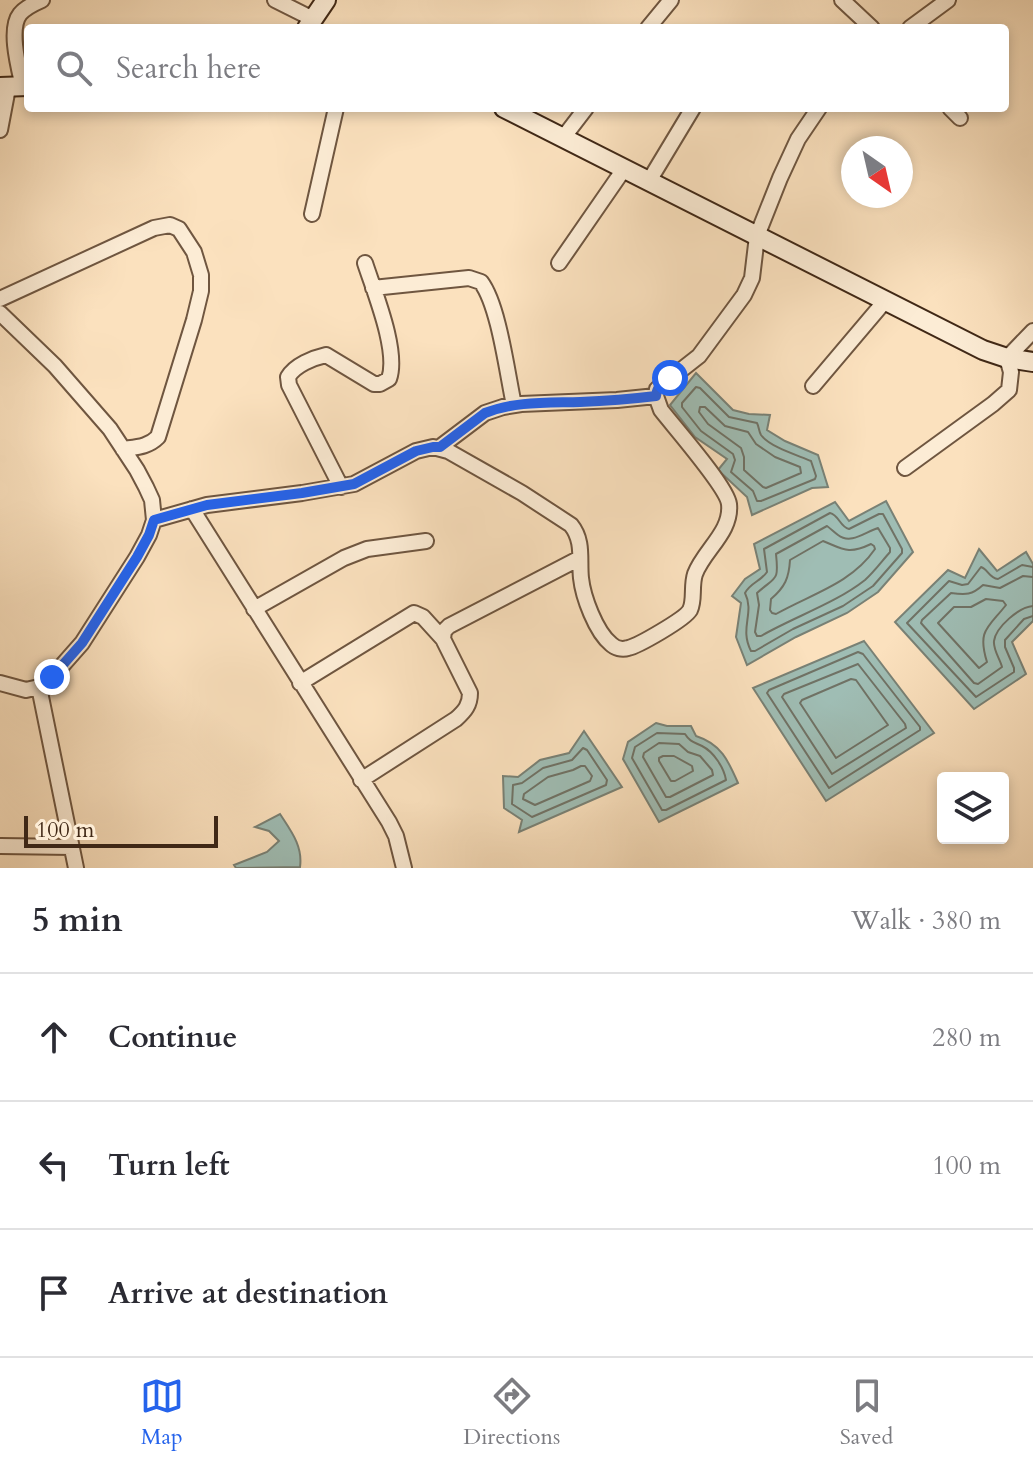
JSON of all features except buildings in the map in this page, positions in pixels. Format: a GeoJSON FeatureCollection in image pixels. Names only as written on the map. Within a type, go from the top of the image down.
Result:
{"type":"FeatureCollection","features":[{"type":"Feature","properties":{"kind":"street"},"geometry":{"type":"LineString","coordinates":[[0,130],[15,87],[14,24],[20,13],[42,0]]}},
{"type":"Feature","properties":{"kind":"street"},"geometry":{"type":"LineString","coordinates":[[275,0],[310,24],[326,0]]}},
{"type":"Feature","properties":{"kind":"street"},"geometry":{"type":"LineString","coordinates":[[651,24],[671,0]]}},
{"type":"Feature","properties":{"kind":"street"},"geometry":{"type":"LineString","coordinates":[[842,0],[868,24]]}},
{"type":"Feature","properties":{"kind":"street"},"geometry":{"type":"LineString","coordinates":[[915,24],[948,0]]}},
{"type":"Feature","properties":{"kind":"street"},"geometry":{"type":"LineString","coordinates":[[312,214],[335,112]]}},
{"type":"Feature","properties":{"kind":"street"},"geometry":{"type":"LineString","coordinates":[[512,112],[983,350],[1033,362]]}},
{"type":"Feature","properties":{"kind":"street"},"geometry":{"type":"LineString","coordinates":[[563,138],[583,112]]}},
{"type":"Feature","properties":{"kind":"street"},"geometry":{"type":"LineString","coordinates":[[649,181],[691,112]]}},
{"type":"Feature","properties":{"kind":"street"},"geometry":{"type":"LineString","coordinates":[[154,520],[219,503],[341,487],[358,482],[416,451],[440,447],[484,470],[571,525],[579,538],[583,588],[590,611],[603,635],[615,648],[629,648],[681,619],[691,609],[694,577],[726,525],[729,502],[720,485],[661,410],[657,389],[706,348],[744,295],[752,278],[757,236],[798,139],[816,112]]}},
{"type":"Feature","properties":{"kind":"street"},"geometry":{"type":"LineString","coordinates":[[559,263],[624,169]]}},
{"type":"Feature","properties":{"kind":"street"},"geometry":{"type":"LineString","coordinates":[[0,299],[154,228],[170,225],[179,229],[194,252],[201,275],[201,291],[194,320],[158,437],[144,446],[123,449]]}},
{"type":"Feature","properties":{"kind":"street"},"geometry":{"type":"LineString","coordinates":[[341,487],[289,385],[288,377],[294,369],[326,355],[374,384],[389,379],[389,346],[365,263]]}},
{"type":"Feature","properties":{"kind":"street"},"geometry":{"type":"LineString","coordinates":[[373,288],[469,278],[481,282],[488,293],[499,328],[514,405]]}},
{"type":"Feature","properties":{"kind":"street"},"geometry":{"type":"LineString","coordinates":[[813,386],[885,301]]}},
{"type":"Feature","properties":{"kind":"street"},"geometry":{"type":"LineString","coordinates":[[0,313],[55,366],[110,429],[152,500],[154,520],[137,557],[82,643],[52,677],[39,687],[26,690],[0,683]]}},
{"type":"Feature","properties":{"kind":"street"},"geometry":{"type":"LineString","coordinates":[[1007,358],[1033,331]]}},
{"type":"Feature","properties":{"kind":"street"},"geometry":{"type":"LineString","coordinates":[[905,468],[1009,390],[1011,372],[1007,358]]}},
{"type":"Feature","properties":{"kind":"street"},"geometry":{"type":"LineString","coordinates":[[440,447],[485,413],[514,405],[656,396]]}},
{"type":"Feature","properties":{"kind":"street"},"geometry":{"type":"LineString","coordinates":[[192,509],[392,829],[404,868]]}},
{"type":"Feature","properties":{"kind":"street"},"geometry":{"type":"LineString","coordinates":[[254,609],[344,558],[367,549],[426,541]]}},
{"type":"Feature","properties":{"kind":"street"},"geometry":{"type":"LineString","coordinates":[[443,639],[444,631],[454,623],[580,558]]}},
{"type":"Feature","properties":{"kind":"street"},"geometry":{"type":"LineString","coordinates":[[300,683],[414,613],[423,617],[443,639],[470,693],[467,708],[456,719],[361,780]]}},
{"type":"Feature","properties":{"kind":"street"},"geometry":{"type":"LineString","coordinates":[[39,687],[76,868]]}},
{"type":"Feature","properties":{"kind":"street"},"geometry":{"type":"LineString","coordinates":[[0,846],[72,847]]}},
{"type":"Feature","properties":{"kind":"water"},"geometry":{"type":"Polygon","coordinates":[[[696,373],[733,410],[770,415],[767,430],[818,455],[828,487],[812,488],[752,515],[747,497],[718,470],[727,459],[695,437],[670,405],[696,373]]]}},
{"type":"Feature","properties":{"kind":"water"},"geometry":{"type":"Polygon","coordinates":[[[886,501],[913,552],[878,592],[847,613],[747,665],[736,637],[741,603],[732,596],[745,579],[760,569],[754,544],[835,502],[849,521],[886,501]]]}},
{"type":"Feature","properties":{"kind":"water"},"geometry":{"type":"Polygon","coordinates":[[[979,549],[997,571],[1026,552],[1033,564],[1033,621],[1012,642],[1026,674],[974,709],[895,622],[948,570],[965,578],[979,549]]]}},
{"type":"Feature","properties":{"kind":"water"},"geometry":{"type":"Polygon","coordinates":[[[864,641],[934,733],[826,801],[753,688],[864,641]]]}},
{"type":"Feature","properties":{"kind":"water"},"geometry":{"type":"Polygon","coordinates":[[[656,723],[691,726],[696,736],[712,743],[723,754],[738,783],[659,822],[623,759],[628,742],[656,723]]]}},
{"type":"Feature","properties":{"kind":"water"},"geometry":{"type":"Polygon","coordinates":[[[584,731],[622,787],[519,832],[522,820],[504,808],[503,776],[518,777],[540,760],[569,753],[584,731]]]}},
{"type":"Feature","properties":{"kind":"water"},"geometry":{"type":"Polygon","coordinates":[[[280,814],[298,845],[300,867],[236,868],[234,865],[267,852],[279,841],[269,831],[255,827],[280,814]]]}},
{"type":"Feature","properties":{"kind":"route"},"geometry":{"type":"LineString","coordinates":[[52,677],[82,643],[137,557],[154,520],[207,505],[354,484],[416,451],[440,447],[485,413],[521,404],[656,396],[660,385],[670,378]]}}]}
